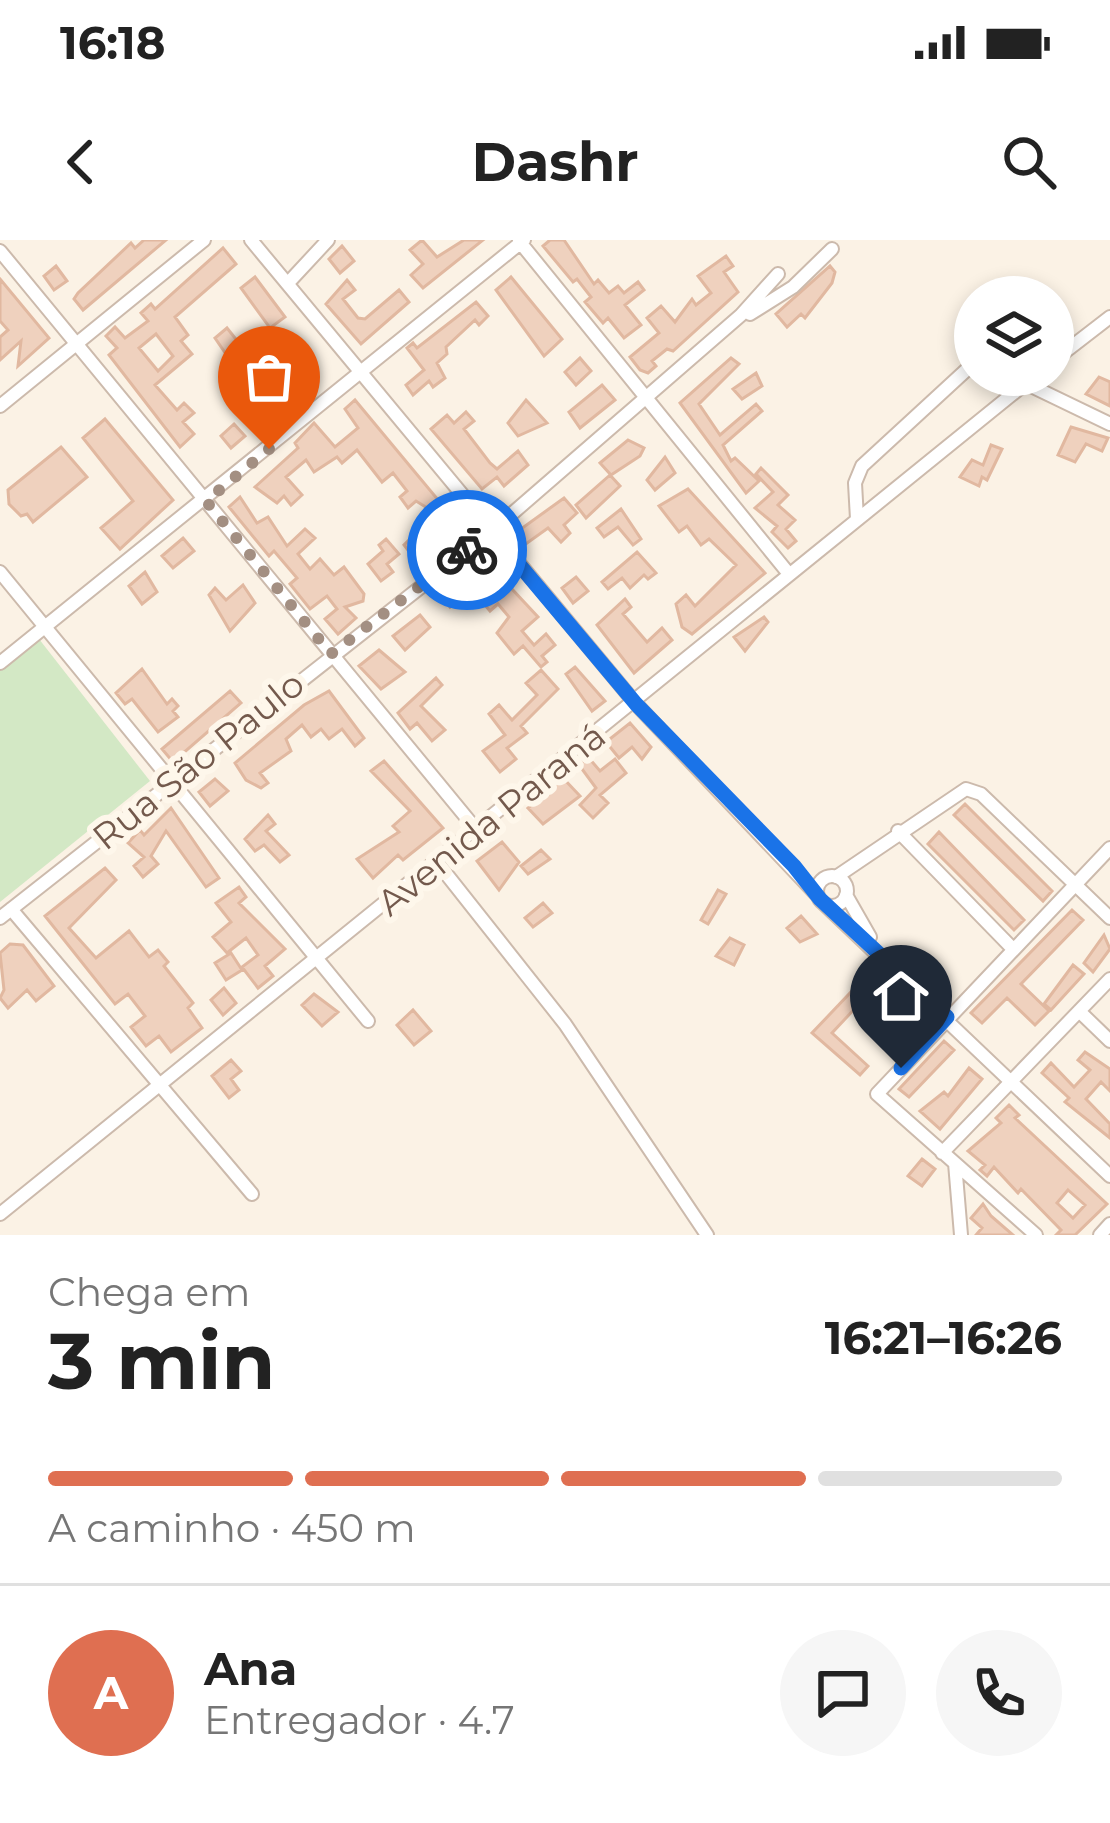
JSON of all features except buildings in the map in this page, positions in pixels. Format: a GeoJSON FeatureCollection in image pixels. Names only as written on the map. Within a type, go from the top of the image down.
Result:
{"type":"FeatureCollection","features":[{"type":"Feature","properties":{"kind":"street"},"geometry":{"type":"LineString","coordinates":[[0,406],[204,240]]}},
{"type":"Feature","properties":{"kind":"street"},"geometry":{"type":"LineString","coordinates":[[251,240],[636,704],[794,866],[820,899],[877,948],[1110,1175]]}},
{"type":"Feature","properties":{"kind":"street"},"geometry":{"type":"LineString","coordinates":[[289,282],[328,240]]}},
{"type":"Feature","properties":{"kind":"street"},"geometry":{"type":"LineString","coordinates":[[0,663],[206,501],[521,241],[789,574]]}},
{"type":"Feature","properties":{"kind":"street"},"geometry":{"type":"LineString","coordinates":[[714,338],[793,287],[832,249]]}},
{"type":"Feature","properties":{"kind":"street"},"geometry":{"type":"LineString","coordinates":[[0,250],[475,828]]}},
{"type":"Feature","properties":{"kind":"street","name":"Rua São Paulo"},"geometry":{"type":"LineString","coordinates":[[6,914],[491,531],[714,338],[778,274]]}},
{"type":"Feature","properties":{"kind":"street"},"geometry":{"type":"LineString","coordinates":[[1074,345],[1110,316]]}},
{"type":"Feature","properties":{"kind":"street"},"geometry":{"type":"LineString","coordinates":[[857,519],[855,483],[862,466],[954,381]]}},
{"type":"Feature","properties":{"kind":"street","name":"Avenida Paraná"},"geometry":{"type":"LineString","coordinates":[[2,1210],[636,704],[1009,396]]}},
{"type":"Feature","properties":{"kind":"street"},"geometry":{"type":"LineString","coordinates":[[1060,396],[1110,424]]}},
{"type":"Feature","properties":{"kind":"street"},"geometry":{"type":"LineString","coordinates":[[0,572],[368,1022]]}},
{"type":"Feature","properties":{"kind":"street"},"geometry":{"type":"LineString","coordinates":[[820,899],[856,860],[954,792],[981,794],[1110,918]]}},
{"type":"Feature","properties":{"kind":"street"},"geometry":{"type":"LineString","coordinates":[[898,831],[1012,947]]}},
{"type":"Feature","properties":{"kind":"street"},"geometry":{"type":"LineString","coordinates":[[1036,1235],[877,1094],[1110,848]]}},
{"type":"Feature","properties":{"kind":"street"},"geometry":{"type":"LineString","coordinates":[[436,861],[565,1024],[706,1235]]}},
{"type":"Feature","properties":{"kind":"street"},"geometry":{"type":"LineString","coordinates":[[794,866],[838,884],[877,948]]}},
{"type":"Feature","properties":{"kind":"street"},"geometry":{"type":"LineString","coordinates":[[820,899],[837,905],[838,884]]}},
{"type":"Feature","properties":{"kind":"street"},"geometry":{"type":"LineString","coordinates":[[6,914],[252,1194]]}},
{"type":"Feature","properties":{"kind":"street"},"geometry":{"type":"LineString","coordinates":[[942,1153],[1110,979]]}},
{"type":"Feature","properties":{"kind":"street"},"geometry":{"type":"LineString","coordinates":[[1079,1011],[1110,1041]]}},
{"type":"Feature","properties":{"kind":"street"},"geometry":{"type":"LineString","coordinates":[[955,1163],[962,1235]]}},
{"type":"Feature","properties":{"kind":"street"},"geometry":{"type":"LineString","coordinates":[[1100,1235],[1110,1224]]}},
{"type":"Feature","properties":{"kind":"green space"},"geometry":{"type":"Polygon","coordinates":[[[39,639],[150,781],[0,902],[0,669],[39,639]]]}},
{"type":"Feature","properties":{"kind":"way so far"},"geometry":{"type":"LineString","coordinates":[[269,449],[206,501],[331,654],[467,550]]}},
{"type":"Feature","properties":{"kind":"route"},"geometry":{"type":"LineString","coordinates":[[467,550],[491,531],[636,704],[794,866],[820,899],[947,1017],[901,1068]]}}]}
